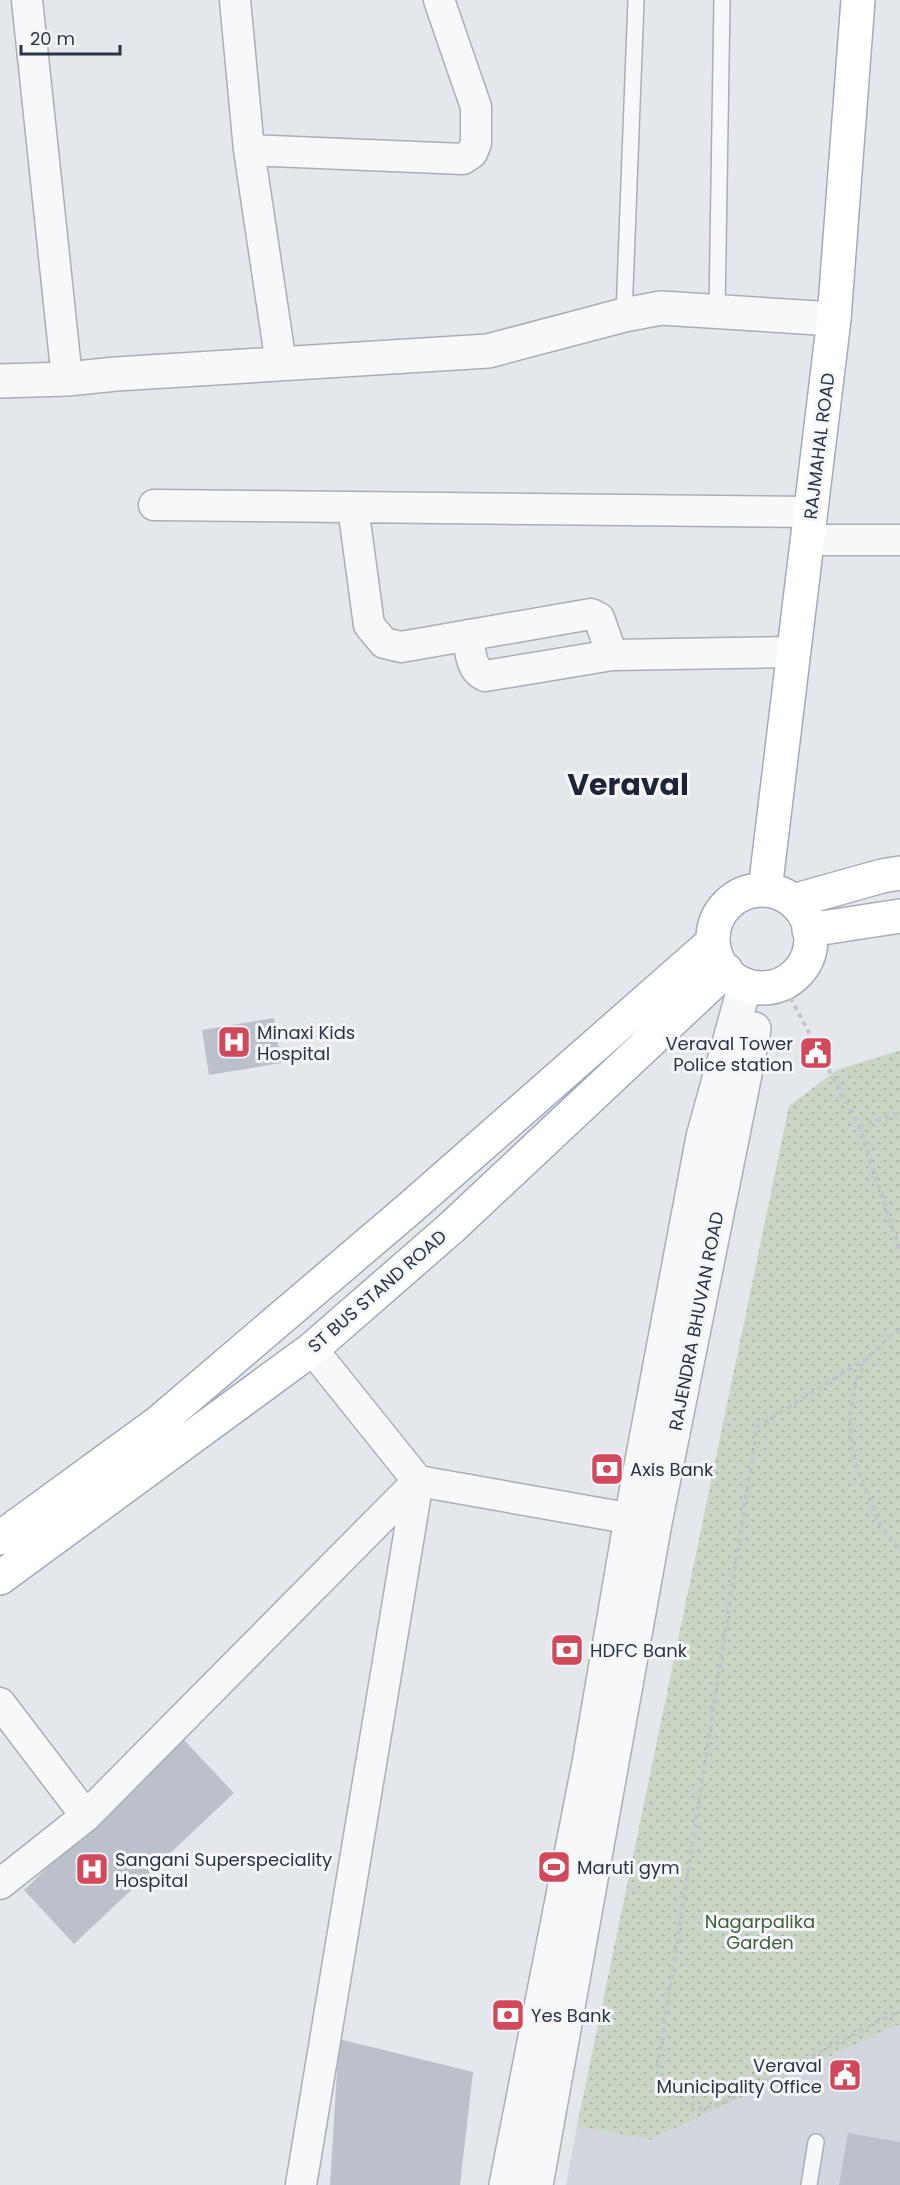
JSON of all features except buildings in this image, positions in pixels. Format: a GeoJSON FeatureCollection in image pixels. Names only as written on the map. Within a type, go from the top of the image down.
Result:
{"type":"FeatureCollection","features":[{"type":"Feature","properties":{"kind":"main road","name":"RAJMAHAL ROAD"},"geometry":{"type":"LineString","coordinates":[[779,895],[794,652],[834,319],[858,0]]}},
{"type":"Feature","properties":{"kind":"main road"},"geometry":{"type":"LineString","coordinates":[[746,974],[713,935],[716,920],[724,906],[736,897],[750,891],[779,895],[900,873]]}},
{"type":"Feature","properties":{"kind":"main road"},"geometry":{"type":"LineString","coordinates":[[0,1538],[159,1422],[410,1208],[746,974],[793,976],[804,963],[810,947],[809,930],[804,914],[779,895]]}},
{"type":"Feature","properties":{"kind":"main road"},"geometry":{"type":"LineString","coordinates":[[809,930],[900,916]]}},
{"type":"Feature","properties":{"kind":"main road","name":"ST BUS STAND ROAD"},"geometry":{"type":"LineString","coordinates":[[0,1578],[312,1349],[746,974]]}},
{"type":"Feature","properties":{"kind":"street"},"geometry":{"type":"LineString","coordinates":[[27,0],[67,379]]}},
{"type":"Feature","properties":{"kind":"street"},"geometry":{"type":"LineString","coordinates":[[235,0],[249,150],[281,364]]}},
{"type":"Feature","properties":{"kind":"street"},"geometry":{"type":"LineString","coordinates":[[249,150],[463,159],[472,153],[476,143],[476,107],[439,0]]}},
{"type":"Feature","properties":{"kind":"street"},"geometry":{"type":"LineString","coordinates":[[0,381],[67,379],[488,351],[624,315],[661,308],[834,319]]}},
{"type":"Feature","properties":{"kind":"street"},"geometry":{"type":"LineString","coordinates":[[154,505],[353,507],[809,526],[900,540]]}},
{"type":"Feature","properties":{"kind":"street"},"geometry":{"type":"LineString","coordinates":[[353,507],[369,625],[384,643],[401,647],[591,614],[599,618],[612,655]]}},
{"type":"Feature","properties":{"kind":"street"},"geometry":{"type":"LineString","coordinates":[[468,635],[473,662],[479,673],[485,676],[612,655],[794,652]]}},
{"type":"Feature","properties":{"kind":"street","name":"RAJENDRA BHUVAN ROAD"},"geometry":{"type":"LineString","coordinates":[[536,2185],[600,1765],[643,1521],[746,974]]}},
{"type":"Feature","properties":{"kind":"street"},"geometry":{"type":"LineString","coordinates":[[312,1349],[418,1481],[643,1521]]}},
{"type":"Feature","properties":{"kind":"street"},"geometry":{"type":"LineString","coordinates":[[0,1884],[86,1816],[418,1481]]}},
{"type":"Feature","properties":{"kind":"street"},"geometry":{"type":"LineString","coordinates":[[301,2185],[418,1481]]}},
{"type":"Feature","properties":{"kind":"street"},"geometry":{"type":"LineString","coordinates":[[0,1703],[86,1816]]}},
{"type":"Feature","properties":{"kind":"street"},"geometry":{"type":"LineString","coordinates":[[506,2185],[600,1765]]}},
{"type":"Feature","properties":{"kind":"lane"},"geometry":{"type":"LineString","coordinates":[[624,315],[636,0]]}},
{"type":"Feature","properties":{"kind":"lane"},"geometry":{"type":"LineString","coordinates":[[717,311],[722,0]]}},
{"type":"Feature","properties":{"kind":"lane"},"geometry":{"type":"LineString","coordinates":[[809,2185],[816,2142]]}},
{"type":"Feature","properties":{"kind":"path"},"geometry":{"type":"LineString","coordinates":[[746,974],[859,1126],[900,1251]]}},
{"type":"Feature","properties":{"kind":"path"},"geometry":{"type":"LineString","coordinates":[[859,1126],[900,1113]]}},
{"type":"Feature","properties":{"kind":"path"},"geometry":{"type":"LineString","coordinates":[[900,1330],[867,1358],[757,1427],[658,2065],[666,2086],[681,2100],[702,2109],[728,2102],[900,2010]]}},
{"type":"Feature","properties":{"kind":"path"},"geometry":{"type":"LineString","coordinates":[[867,1358],[855,1382],[850,1417],[852,1452],[881,1526],[900,1551]]}},
{"type":"Feature","properties":{"kind":"shaded area","name":"Veraval Municipality Office"},"geometry":{"type":"Polygon","coordinates":[[[900,2024],[900,2185],[566,2185],[577,2126],[650,2140],[900,2024]]]}},
{"type":"Feature","properties":{"kind":"green space","name":"Nagarpalika Garden"},"geometry":{"type":"Polygon","coordinates":[[[900,1050],[900,2024],[650,2140],[577,2126],[789,1106],[837,1070],[900,1050]]]}},
{"type":"Feature","properties":{"kind":"place","name":"Minaxi Kids Hospital"},"geometry":{"type":"Point","coordinates":[234,1042]}},
{"type":"Feature","properties":{"kind":"place","name":"Veraval Tower Police station"},"geometry":{"type":"Point","coordinates":[816,1053]}},
{"type":"Feature","properties":{"kind":"place","name":"Axis Bank"},"geometry":{"type":"Point","coordinates":[607,1469]}},
{"type":"Feature","properties":{"kind":"place","name":"HDFC Bank"},"geometry":{"type":"Point","coordinates":[567,1650]}},
{"type":"Feature","properties":{"kind":"place","name":"Maruti gym"},"geometry":{"type":"Point","coordinates":[554,1867]}},
{"type":"Feature","properties":{"kind":"place","name":"Sangani Superspeciality Hospital"},"geometry":{"type":"Point","coordinates":[92,1869]}},
{"type":"Feature","properties":{"kind":"place","name":"Yes Bank"},"geometry":{"type":"Point","coordinates":[508,2015]}},
{"type":"Feature","properties":{"kind":"place","name":"Veraval Municipality Office"},"geometry":{"type":"Point","coordinates":[845,2075]}},
{"type":"Feature","properties":{"kind":"district","name":"Veraval"},"geometry":{"type":"Point","coordinates":[628,784]}}]}
